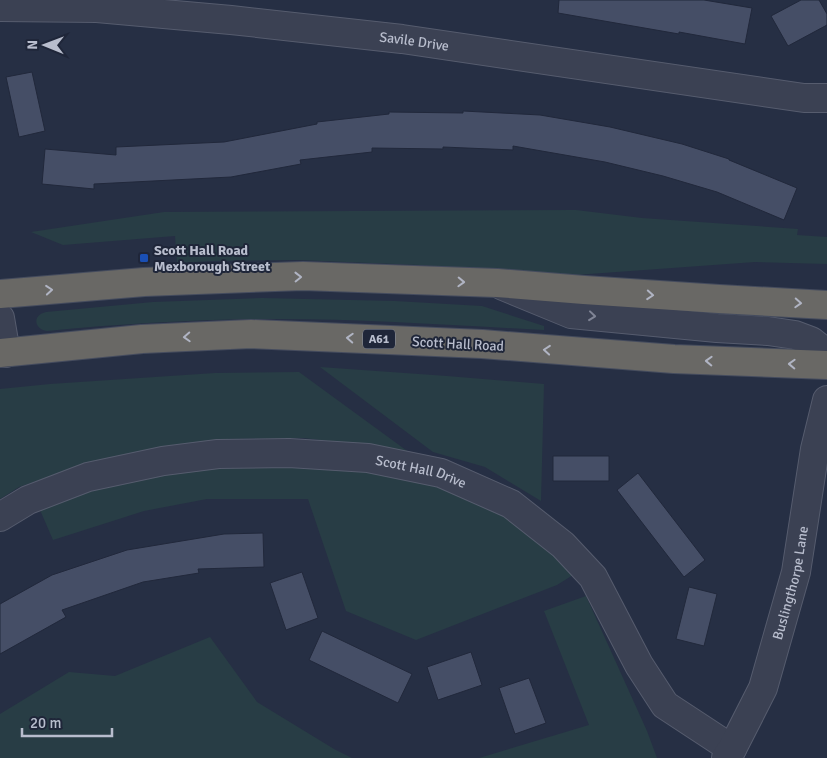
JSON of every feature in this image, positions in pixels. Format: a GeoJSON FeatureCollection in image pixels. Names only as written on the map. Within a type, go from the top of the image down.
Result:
{"type":"FeatureCollection","features":[{"type":"Feature","properties":{"kind":"highway"},"geometry":{"type":"LineString","coordinates":[[0,294],[144,282],[303,276],[497,283],[827,305]]}},
{"type":"Feature","properties":{"kind":"highway","name":"Scott Hall Road"},"geometry":{"type":"LineString","coordinates":[[3,353],[142,339],[251,334],[482,344],[674,359],[827,365]]}},
{"type":"Feature","properties":{"kind":"street","name":"Savile Drive"},"geometry":{"type":"LineString","coordinates":[[0,7],[97,8],[231,20],[402,39],[804,98],[827,98]]}},
{"type":"Feature","properties":{"kind":"street"},"geometry":{"type":"LineString","coordinates":[[497,283],[571,314],[795,335],[811,341],[821,348],[827,356]]}},
{"type":"Feature","properties":{"kind":"street"},"geometry":{"type":"LineString","coordinates":[[0,318],[3,353]]}},
{"type":"Feature","properties":{"kind":"street","name":"Buslingthorpe Lane"},"geometry":{"type":"LineString","coordinates":[[729,753],[763,688],[796,572],[815,449],[827,400]]}},
{"type":"Feature","properties":{"kind":"street","name":"Scott Hall Drive"},"geometry":{"type":"LineString","coordinates":[[0,516],[28,500],[88,478],[163,461],[218,454],[289,453],[368,458],[441,473],[511,504],[563,545],[593,577],[639,665],[665,705],[729,753]]}},
{"type":"Feature","properties":{"kind":"shaded area"},"geometry":{"type":"Polygon","coordinates":[[[576,210],[642,218],[798,229],[797,235],[827,237],[827,264],[755,262],[575,275],[419,265],[298,260],[177,263],[175,236],[63,245],[31,232],[164,212],[576,210]]]}},
{"type":"Feature","properties":{"kind":"shaded area"},"geometry":{"type":"Polygon","coordinates":[[[262,298],[395,301],[482,306],[544,326],[544,330],[366,321],[259,319],[100,326],[47,331],[39,328],[36,322],[38,316],[46,312],[153,302],[262,298]]]}},
{"type":"Feature","properties":{"kind":"shaded area"},"geometry":{"type":"Polygon","coordinates":[[[320,367],[544,384],[541,501],[485,467],[433,452],[320,367]]]}},
{"type":"Feature","properties":{"kind":"shaded area"},"geometry":{"type":"Polygon","coordinates":[[[299,372],[410,453],[304,438],[226,439],[165,446],[88,464],[19,487],[0,499],[0,389],[215,373],[299,372]]]}},
{"type":"Feature","properties":{"kind":"shaded area"},"geometry":{"type":"Polygon","coordinates":[[[237,465],[318,466],[363,470],[438,486],[479,501],[527,530],[559,559],[573,575],[557,585],[416,640],[346,611],[308,499],[207,499],[144,511],[53,540],[40,510],[90,491],[172,473],[237,465]]]}},
{"type":"Feature","properties":{"kind":"shaded area"},"geometry":{"type":"Polygon","coordinates":[[[586,596],[647,731],[657,758],[479,758],[589,725],[544,611],[586,596]]]}},
{"type":"Feature","properties":{"kind":"shaded area"},"geometry":{"type":"Polygon","coordinates":[[[210,637],[257,702],[352,758],[0,758],[0,714],[69,672],[115,676],[210,637]]]}},
{"type":"Feature","properties":{"kind":"building"},"geometry":{"type":"Polygon","coordinates":[[[559,0],[704,0],[752,8],[745,44],[558,13],[559,0]]]}},
{"type":"Feature","properties":{"kind":"building"},"geometry":{"type":"Polygon","coordinates":[[[801,0],[819,0],[827,14],[827,25],[788,46],[771,16],[801,0]]]}},
{"type":"Feature","properties":{"kind":"building"},"geometry":{"type":"Polygon","coordinates":[[[32,72],[45,131],[19,137],[6,77],[32,72]]]}},
{"type":"Feature","properties":{"kind":"building"},"geometry":{"type":"Polygon","coordinates":[[[463,111],[540,115],[610,127],[682,144],[729,159],[797,188],[784,220],[717,192],[663,176],[605,162],[513,146],[513,150],[443,147],[443,149],[372,148],[372,152],[300,160],[301,164],[231,177],[94,184],[94,189],[42,184],[45,149],[116,155],[116,147],[224,142],[317,124],[317,122],[389,114],[389,112],[463,113],[463,111]]]}},
{"type":"Feature","properties":{"kind":"building"},"geometry":{"type":"Polygon","coordinates":[[[553,456],[609,456],[609,481],[553,481],[553,456]]]}},
{"type":"Feature","properties":{"kind":"building"},"geometry":{"type":"Polygon","coordinates":[[[638,473],[705,560],[684,577],[617,490],[638,473]]]}},
{"type":"Feature","properties":{"kind":"building"},"geometry":{"type":"Polygon","coordinates":[[[263,533],[264,567],[198,569],[199,573],[143,582],[62,610],[66,617],[0,654],[0,604],[52,575],[127,550],[224,534],[263,533]]]}},
{"type":"Feature","properties":{"kind":"building"},"geometry":{"type":"Polygon","coordinates":[[[302,572],[318,618],[286,630],[270,583],[302,572]]]}},
{"type":"Feature","properties":{"kind":"building"},"geometry":{"type":"Polygon","coordinates":[[[689,587],[717,594],[704,646],[676,639],[689,587]]]}},
{"type":"Feature","properties":{"kind":"building"},"geometry":{"type":"Polygon","coordinates":[[[322,631],[412,674],[398,703],[309,660],[322,631]]]}},
{"type":"Feature","properties":{"kind":"building"},"geometry":{"type":"Polygon","coordinates":[[[471,652],[482,685],[438,700],[427,667],[471,652]]]}},
{"type":"Feature","properties":{"kind":"building"},"geometry":{"type":"Polygon","coordinates":[[[529,678],[546,723],[515,734],[499,688],[529,678]]]}},
{"type":"Feature","properties":{"kind":"place","name":"Scott Hall Road Mexborough Street"},"geometry":{"type":"Point","coordinates":[144,258]}}]}
